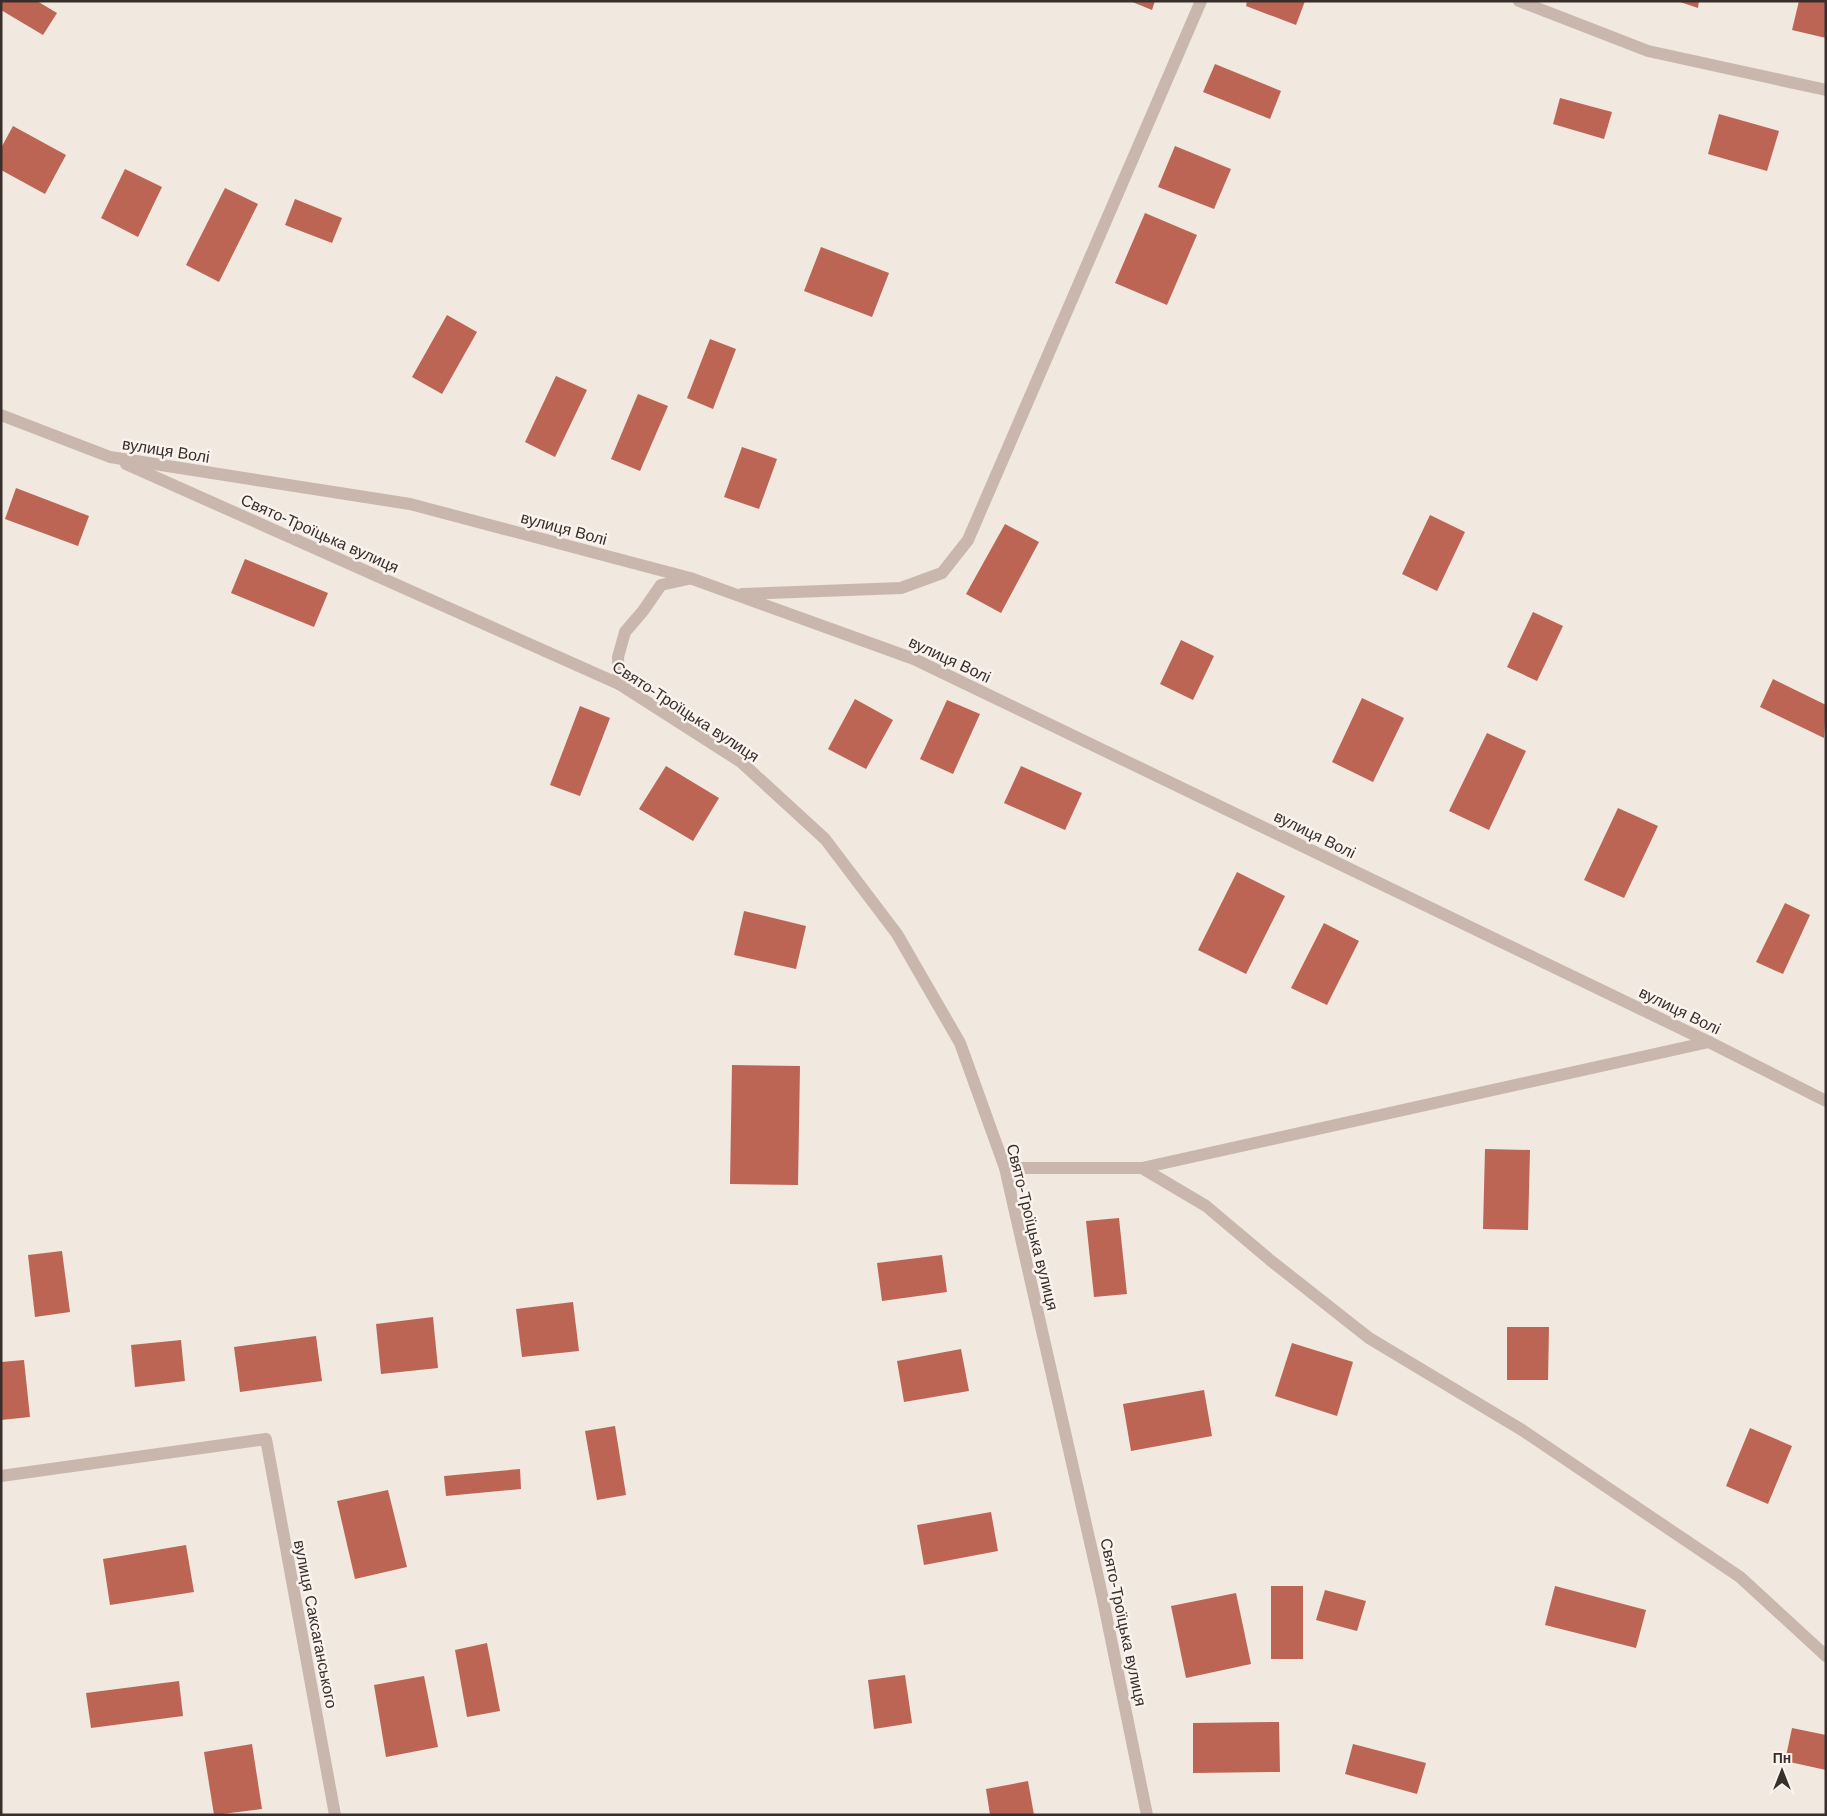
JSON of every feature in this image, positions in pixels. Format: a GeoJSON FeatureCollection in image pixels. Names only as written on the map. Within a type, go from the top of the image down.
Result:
{"type":"FeatureCollection","features":[{"type":"Feature","properties":{"kind":"street"},"geometry":{"type":"LineString","coordinates":[[734,594],[900,588],[942,573],[968,540],[1201,1]]}},
{"type":"Feature","properties":{"kind":"street"},"geometry":{"type":"LineString","coordinates":[[1519,1],[1648,51],[1826,90]]}},
{"type":"Feature","properties":{"kind":"street","name":"вулиця Волі"},"geometry":{"type":"LineString","coordinates":[[1,415],[110,457],[410,504],[690,578],[914,659],[1709,1042],[1826,1101]]}},
{"type":"Feature","properties":{"kind":"street","name":"Свято-Троїцька вулиця"},"geometry":{"type":"LineString","coordinates":[[110,457],[619,684],[741,762],[825,839],[897,934],[960,1043],[1005,1168],[1102,1595],[1146,1815]]}},
{"type":"Feature","properties":{"kind":"street"},"geometry":{"type":"LineString","coordinates":[[619,684],[618,657],[625,632],[643,612],[661,586],[690,578]]}},
{"type":"Feature","properties":{"kind":"street"},"geometry":{"type":"LineString","coordinates":[[1005,1168],[1142,1168],[1709,1042]]}},
{"type":"Feature","properties":{"kind":"street"},"geometry":{"type":"LineString","coordinates":[[1142,1168],[1206,1206],[1270,1260],[1369,1338],[1522,1430],[1740,1577],[1826,1656]]}},
{"type":"Feature","properties":{"kind":"street","name":"вулиця Саксаганського"},"geometry":{"type":"LineString","coordinates":[[1,1476],[266,1439],[335,1815]]}},
{"type":"Feature","properties":{"kind":"building"},"geometry":{"type":"Polygon","coordinates":[[[1,1],[37,1],[57,13],[43,35],[1,10],[1,1]]]}},
{"type":"Feature","properties":{"kind":"building"},"geometry":{"type":"Polygon","coordinates":[[[1130,1],[1155,1],[1152,10],[1130,1]]]}},
{"type":"Feature","properties":{"kind":"building"},"geometry":{"type":"Polygon","coordinates":[[[1247,1],[1305,1],[1296,25],[1246,6],[1247,1]]]}},
{"type":"Feature","properties":{"kind":"building"},"geometry":{"type":"Polygon","coordinates":[[[1677,1],[1699,1],[1698,8],[1677,1]]]}},
{"type":"Feature","properties":{"kind":"building"},"geometry":{"type":"Polygon","coordinates":[[[1799,1],[1826,1],[1826,38],[1792,30],[1799,1]]]}},
{"type":"Feature","properties":{"kind":"building"},"geometry":{"type":"Polygon","coordinates":[[[1215,64],[1281,91],[1270,119],[1203,92],[1215,64]]]}},
{"type":"Feature","properties":{"kind":"building"},"geometry":{"type":"Polygon","coordinates":[[[1560,98],[1612,112],[1604,139],[1553,124],[1560,98]]]}},
{"type":"Feature","properties":{"kind":"building"},"geometry":{"type":"Polygon","coordinates":[[[1719,114],[1779,131],[1767,171],[1708,154],[1719,114]]]}},
{"type":"Feature","properties":{"kind":"building"},"geometry":{"type":"Polygon","coordinates":[[[13,126],[66,155],[45,194],[1,170],[1,148],[13,126]]]}},
{"type":"Feature","properties":{"kind":"building"},"geometry":{"type":"Polygon","coordinates":[[[1175,146],[1231,169],[1214,209],[1158,187],[1175,146]]]}},
{"type":"Feature","properties":{"kind":"building"},"geometry":{"type":"Polygon","coordinates":[[[125,169],[162,187],[138,237],[101,218],[125,169]]]}},
{"type":"Feature","properties":{"kind":"building"},"geometry":{"type":"Polygon","coordinates":[[[225,188],[258,204],[219,282],[186,265],[225,188]]]}},
{"type":"Feature","properties":{"kind":"building"},"geometry":{"type":"Polygon","coordinates":[[[295,199],[342,218],[332,243],[285,225],[295,199]]]}},
{"type":"Feature","properties":{"kind":"building"},"geometry":{"type":"Polygon","coordinates":[[[1145,213],[1197,235],[1167,305],[1115,283],[1145,213]]]}},
{"type":"Feature","properties":{"kind":"building"},"geometry":{"type":"Polygon","coordinates":[[[821,247],[889,273],[872,317],[804,291],[821,247]]]}},
{"type":"Feature","properties":{"kind":"building"},"geometry":{"type":"Polygon","coordinates":[[[447,315],[477,332],[442,394],[412,377],[447,315]]]}},
{"type":"Feature","properties":{"kind":"building"},"geometry":{"type":"Polygon","coordinates":[[[710,339],[736,349],[713,409],[687,398],[710,339]]]}},
{"type":"Feature","properties":{"kind":"building"},"geometry":{"type":"Polygon","coordinates":[[[556,376],[587,390],[555,457],[525,442],[556,376]]]}},
{"type":"Feature","properties":{"kind":"building"},"geometry":{"type":"Polygon","coordinates":[[[638,394],[668,406],[640,471],[611,459],[638,394]]]}},
{"type":"Feature","properties":{"kind":"building"},"geometry":{"type":"Polygon","coordinates":[[[742,447],[777,459],[759,509],[724,497],[742,447]]]}},
{"type":"Feature","properties":{"kind":"building"},"geometry":{"type":"Polygon","coordinates":[[[16,488],[89,516],[78,546],[5,519],[16,488]]]}},
{"type":"Feature","properties":{"kind":"building"},"geometry":{"type":"Polygon","coordinates":[[[1430,515],[1465,532],[1437,591],[1402,574],[1430,515]]]}},
{"type":"Feature","properties":{"kind":"building"},"geometry":{"type":"Polygon","coordinates":[[[1005,524],[1039,542],[1001,613],[966,594],[1005,524]]]}},
{"type":"Feature","properties":{"kind":"building"},"geometry":{"type":"Polygon","coordinates":[[[245,559],[328,593],[314,627],[231,593],[245,559]]]}},
{"type":"Feature","properties":{"kind":"building"},"geometry":{"type":"Polygon","coordinates":[[[1533,612],[1563,626],[1537,681],[1507,667],[1533,612]]]}},
{"type":"Feature","properties":{"kind":"building"},"geometry":{"type":"Polygon","coordinates":[[[1181,640],[1214,656],[1193,700],[1160,684],[1181,640]]]}},
{"type":"Feature","properties":{"kind":"building"},"geometry":{"type":"Polygon","coordinates":[[[1773,679],[1826,705],[1824,738],[1760,707],[1773,679]]]}},
{"type":"Feature","properties":{"kind":"building"},"geometry":{"type":"Polygon","coordinates":[[[1362,698],[1404,718],[1373,782],[1332,762],[1362,698]]]}},
{"type":"Feature","properties":{"kind":"building"},"geometry":{"type":"Polygon","coordinates":[[[855,699],[893,720],[866,769],[828,749],[855,699]]]}},
{"type":"Feature","properties":{"kind":"building"},"geometry":{"type":"Polygon","coordinates":[[[947,700],[980,714],[953,774],[920,759],[947,700]]]}},
{"type":"Feature","properties":{"kind":"building"},"geometry":{"type":"Polygon","coordinates":[[[580,706],[610,718],[580,796],[550,785],[580,706]]]}},
{"type":"Feature","properties":{"kind":"building"},"geometry":{"type":"Polygon","coordinates":[[[1487,733],[1526,751],[1489,830],[1449,811],[1487,733]]]}},
{"type":"Feature","properties":{"kind":"building"},"geometry":{"type":"Polygon","coordinates":[[[666,766],[719,798],[693,841],[639,809],[666,766]]]}},
{"type":"Feature","properties":{"kind":"building"},"geometry":{"type":"Polygon","coordinates":[[[1021,766],[1082,793],[1065,830],[1004,803],[1021,766]]]}},
{"type":"Feature","properties":{"kind":"building"},"geometry":{"type":"Polygon","coordinates":[[[1618,808],[1658,826],[1624,898],[1584,880],[1618,808]]]}},
{"type":"Feature","properties":{"kind":"building"},"geometry":{"type":"Polygon","coordinates":[[[1237,872],[1285,896],[1246,974],[1198,950],[1237,872]]]}},
{"type":"Feature","properties":{"kind":"building"},"geometry":{"type":"Polygon","coordinates":[[[1785,903],[1810,915],[1783,974],[1756,962],[1785,903]]]}},
{"type":"Feature","properties":{"kind":"building"},"geometry":{"type":"Polygon","coordinates":[[[744,911],[806,926],[796,969],[734,955],[744,911]]]}},
{"type":"Feature","properties":{"kind":"building"},"geometry":{"type":"Polygon","coordinates":[[[1324,923],[1359,941],[1327,1005],[1291,988],[1324,923]]]}},
{"type":"Feature","properties":{"kind":"building"},"geometry":{"type":"Polygon","coordinates":[[[732,1065],[800,1066],[798,1185],[730,1184],[732,1065]]]}},
{"type":"Feature","properties":{"kind":"building"},"geometry":{"type":"Polygon","coordinates":[[[1485,1149],[1530,1150],[1528,1230],[1483,1229],[1485,1149]]]}},
{"type":"Feature","properties":{"kind":"building"},"geometry":{"type":"Polygon","coordinates":[[[1119,1218],[1127,1294],[1094,1297],[1086,1221],[1119,1218]]]}},
{"type":"Feature","properties":{"kind":"building"},"geometry":{"type":"Polygon","coordinates":[[[62,1251],[70,1312],[35,1317],[28,1255],[62,1251]]]}},
{"type":"Feature","properties":{"kind":"building"},"geometry":{"type":"Polygon","coordinates":[[[942,1255],[947,1292],[882,1301],[877,1263],[942,1255]]]}},
{"type":"Feature","properties":{"kind":"building"},"geometry":{"type":"Polygon","coordinates":[[[573,1302],[579,1351],[522,1357],[516,1309],[573,1302]]]}},
{"type":"Feature","properties":{"kind":"building"},"geometry":{"type":"Polygon","coordinates":[[[433,1317],[438,1368],[381,1374],[376,1324],[433,1317]]]}},
{"type":"Feature","properties":{"kind":"building"},"geometry":{"type":"Polygon","coordinates":[[[1507,1327],[1549,1327],[1548,1380],[1507,1380],[1507,1327]]]}},
{"type":"Feature","properties":{"kind":"building"},"geometry":{"type":"Polygon","coordinates":[[[316,1336],[322,1381],[240,1392],[234,1347],[316,1336]]]}},
{"type":"Feature","properties":{"kind":"building"},"geometry":{"type":"Polygon","coordinates":[[[181,1340],[185,1381],[135,1387],[131,1345],[181,1340]]]}},
{"type":"Feature","properties":{"kind":"building"},"geometry":{"type":"Polygon","coordinates":[[[1292,1343],[1353,1362],[1337,1416],[1275,1396],[1292,1343]]]}},
{"type":"Feature","properties":{"kind":"building"},"geometry":{"type":"Polygon","coordinates":[[[961,1349],[969,1391],[904,1402],[897,1361],[961,1349]]]}},
{"type":"Feature","properties":{"kind":"building"},"geometry":{"type":"Polygon","coordinates":[[[24,1360],[30,1417],[1,1420],[1,1362],[24,1360]]]}},
{"type":"Feature","properties":{"kind":"building"},"geometry":{"type":"Polygon","coordinates":[[[1204,1390],[1212,1436],[1131,1451],[1123,1404],[1204,1390]]]}},
{"type":"Feature","properties":{"kind":"building"},"geometry":{"type":"Polygon","coordinates":[[[615,1426],[626,1495],[597,1500],[585,1431],[615,1426]]]}},
{"type":"Feature","properties":{"kind":"building"},"geometry":{"type":"Polygon","coordinates":[[[1750,1428],[1792,1446],[1768,1504],[1726,1486],[1750,1428]]]}},
{"type":"Feature","properties":{"kind":"building"},"geometry":{"type":"Polygon","coordinates":[[[520,1469],[521,1489],[446,1496],[444,1476],[520,1469]]]}},
{"type":"Feature","properties":{"kind":"building"},"geometry":{"type":"Polygon","coordinates":[[[388,1490],[407,1567],[355,1579],[337,1501],[388,1490]]]}},
{"type":"Feature","properties":{"kind":"building"},"geometry":{"type":"Polygon","coordinates":[[[991,1512],[998,1551],[924,1565],[917,1525],[991,1512]]]}},
{"type":"Feature","properties":{"kind":"building"},"geometry":{"type":"Polygon","coordinates":[[[186,1545],[194,1592],[110,1605],[103,1559],[186,1545]]]}},
{"type":"Feature","properties":{"kind":"building"},"geometry":{"type":"Polygon","coordinates":[[[1271,1586],[1303,1586],[1303,1659],[1271,1659],[1271,1586]]]}},
{"type":"Feature","properties":{"kind":"building"},"geometry":{"type":"Polygon","coordinates":[[[1555,1586],[1646,1610],[1636,1648],[1545,1625],[1555,1586]]]}},
{"type":"Feature","properties":{"kind":"building"},"geometry":{"type":"Polygon","coordinates":[[[1325,1590],[1366,1601],[1357,1631],[1316,1620],[1325,1590]]]}},
{"type":"Feature","properties":{"kind":"building"},"geometry":{"type":"Polygon","coordinates":[[[1236,1593],[1251,1664],[1186,1678],[1171,1606],[1236,1593]]]}},
{"type":"Feature","properties":{"kind":"building"},"geometry":{"type":"Polygon","coordinates":[[[487,1643],[500,1711],[467,1717],[455,1650],[487,1643]]]}},
{"type":"Feature","properties":{"kind":"building"},"geometry":{"type":"Polygon","coordinates":[[[905,1675],[912,1723],[874,1729],[868,1680],[905,1675]]]}},
{"type":"Feature","properties":{"kind":"building"},"geometry":{"type":"Polygon","coordinates":[[[424,1676],[438,1747],[386,1757],[374,1685],[424,1676]]]}},
{"type":"Feature","properties":{"kind":"building"},"geometry":{"type":"Polygon","coordinates":[[[179,1681],[183,1716],[91,1728],[86,1693],[179,1681]]]}},
{"type":"Feature","properties":{"kind":"building"},"geometry":{"type":"Polygon","coordinates":[[[1279,1722],[1280,1772],[1193,1773],[1193,1723],[1279,1722]]]}},
{"type":"Feature","properties":{"kind":"building"},"geometry":{"type":"Polygon","coordinates":[[[1792,1728],[1826,1735],[1826,1770],[1785,1761],[1792,1728]]]}},
{"type":"Feature","properties":{"kind":"building"},"geometry":{"type":"Polygon","coordinates":[[[252,1744],[262,1809],[214,1815],[204,1752],[252,1744]]]}},
{"type":"Feature","properties":{"kind":"building"},"geometry":{"type":"Polygon","coordinates":[[[1353,1744],[1426,1763],[1417,1794],[1345,1774],[1353,1744]]]}},
{"type":"Feature","properties":{"kind":"building"},"geometry":{"type":"Polygon","coordinates":[[[1028,1781],[1034,1815],[990,1815],[986,1789],[1028,1781]]]}}]}
